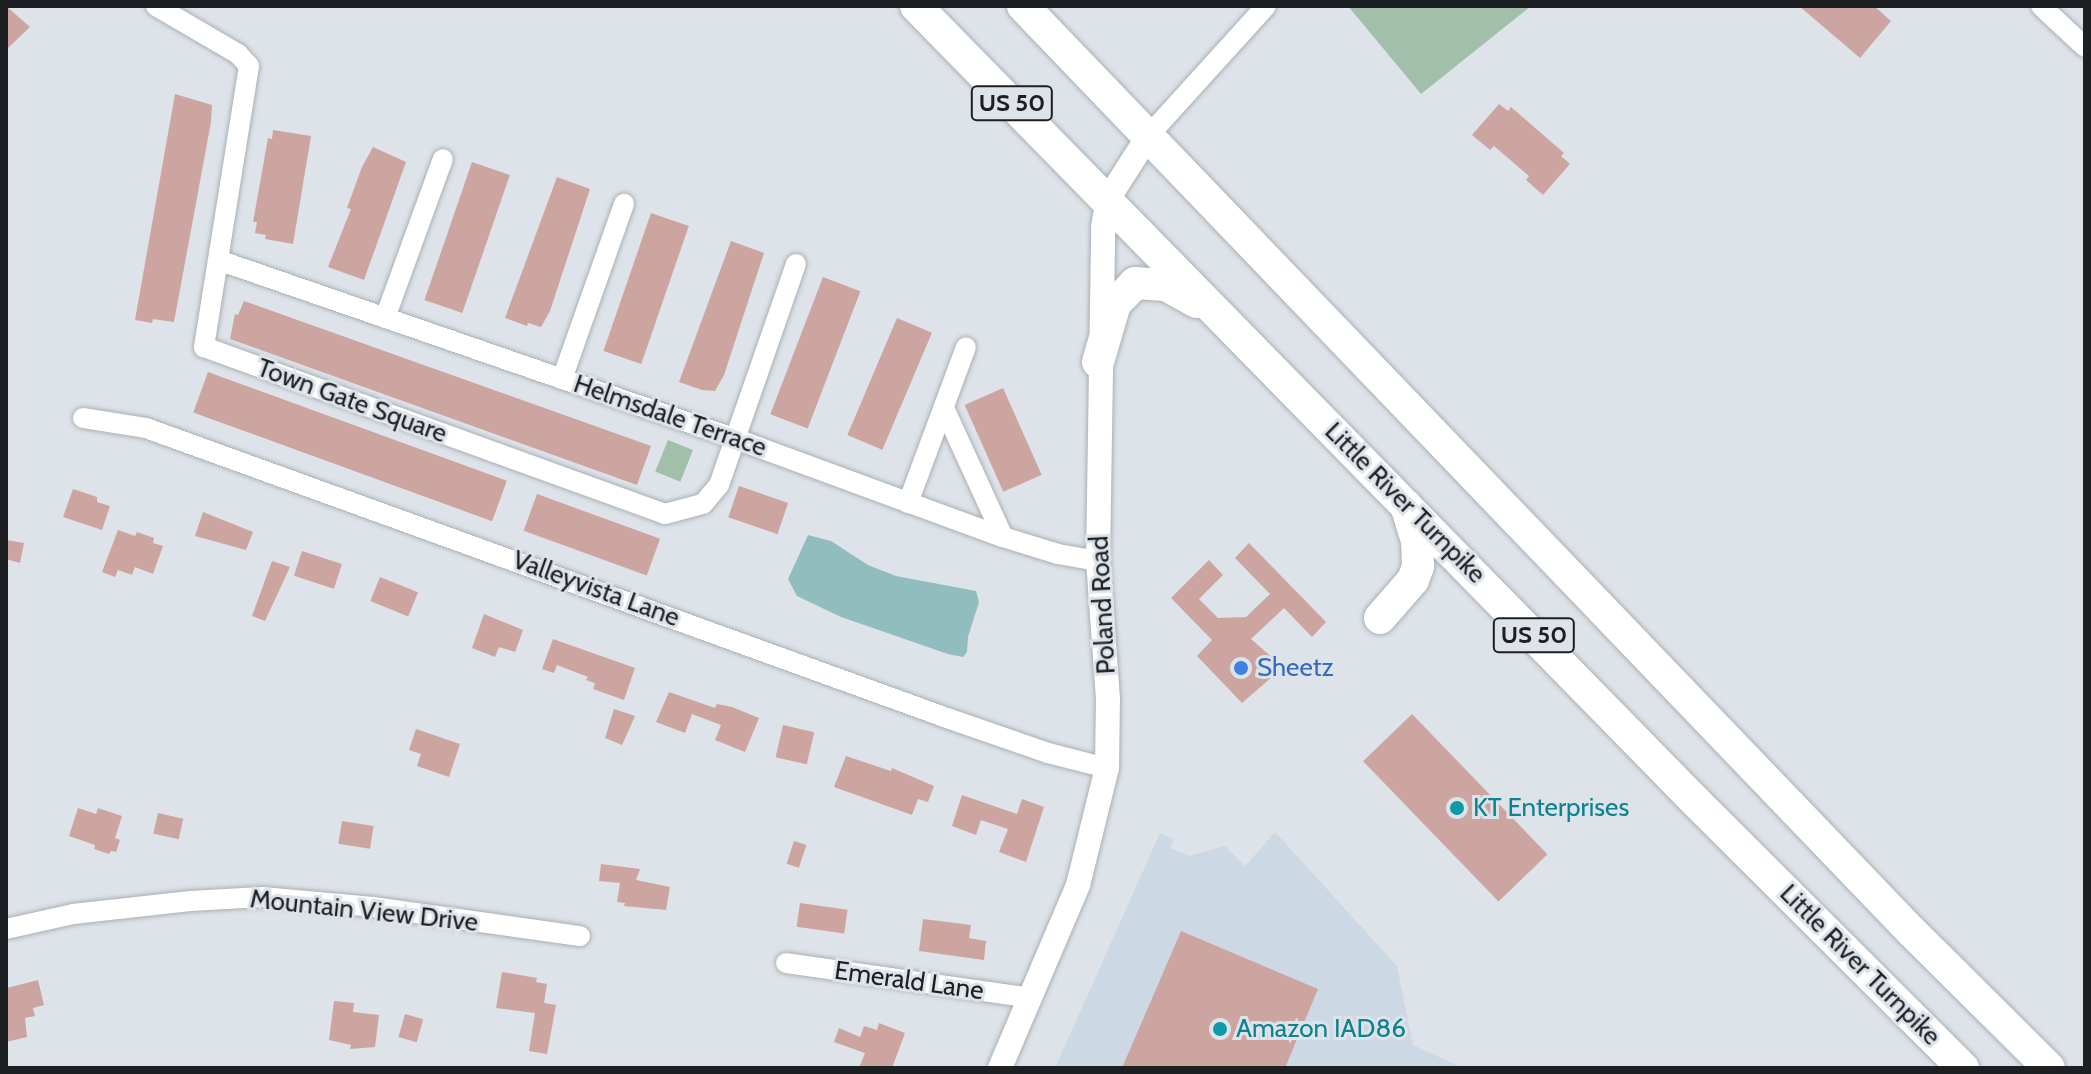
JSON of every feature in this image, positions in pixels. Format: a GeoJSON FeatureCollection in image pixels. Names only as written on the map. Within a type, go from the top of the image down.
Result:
{"type":"FeatureCollection","features":[{"type":"Feature","properties":{"kind":"highway","name":"Little River Turnpike"},"geometry":{"type":"LineString","coordinates":[[916,6],[1694,800],[1963,1068]]}},
{"type":"Feature","properties":{"kind":"highway","name":"US 50"},"geometry":{"type":"LineString","coordinates":[[1023,6],[1912,932],[2049,1068]]}},
{"type":"Feature","properties":{"kind":"highway"},"geometry":{"type":"LineString","coordinates":[[1098,362],[1110,318],[1120,296],[1135,283],[1145,282],[1178,290],[1243,338]]}},
{"type":"Feature","properties":{"kind":"highway"},"geometry":{"type":"LineString","coordinates":[[1380,618],[1413,580],[1418,566],[1417,541],[1405,503]]}},
{"type":"Feature","properties":{"kind":"street","name":"Town Gate Square"},"geometry":{"type":"LineString","coordinates":[[156,6],[247,62],[249,73],[204,347],[665,514],[703,504],[719,485],[736,439]]}},
{"type":"Feature","properties":{"kind":"street"},"geometry":{"type":"LineString","coordinates":[[1149,135],[1266,6]]}},
{"type":"Feature","properties":{"kind":"street"},"geometry":{"type":"LineString","coordinates":[[2041,6],[2085,47]]}},
{"type":"Feature","properties":{"kind":"street","name":"Poland Road"},"geometry":{"type":"LineString","coordinates":[[1000,1068],[1078,885],[1107,768],[1108,699],[1098,561],[1098,362],[1103,227],[1108,199],[1149,135]]}},
{"type":"Feature","properties":{"kind":"street"},"geometry":{"type":"LineString","coordinates":[[385,318],[443,159]]}},
{"type":"Feature","properties":{"kind":"street"},"geometry":{"type":"LineString","coordinates":[[562,379],[624,204]]}},
{"type":"Feature","properties":{"kind":"street","name":"Helmsdale Terrace"},"geometry":{"type":"LineString","coordinates":[[218,260],[736,439],[1003,537],[1058,554],[1098,561]]}},
{"type":"Feature","properties":{"kind":"street"},"geometry":{"type":"LineString","coordinates":[[736,439],[796,264]]}},
{"type":"Feature","properties":{"kind":"street"},"geometry":{"type":"LineString","coordinates":[[908,503],[966,347]]}},
{"type":"Feature","properties":{"kind":"street"},"geometry":{"type":"LineString","coordinates":[[944,408],[1003,537]]}},
{"type":"Feature","properties":{"kind":"street","name":"Valleyvista Lane"},"geometry":{"type":"LineString","coordinates":[[83,418],[146,428],[947,718],[1048,753],[1107,768]]}},
{"type":"Feature","properties":{"kind":"street","name":"Mountain View Drive"},"geometry":{"type":"LineString","coordinates":[[6,929],[73,914],[190,901],[262,897],[373,907],[580,936]]}},
{"type":"Feature","properties":{"kind":"street","name":"Emerald Lane"},"geometry":{"type":"LineString","coordinates":[[786,963],[1032,998]]}},
{"type":"Feature","properties":{"kind":"shaded area"},"geometry":{"type":"Polygon","coordinates":[[[1275,832],[1397,966],[1413,1045],[1463,1068],[1055,1068],[1160,833],[1174,839],[1170,848],[1189,856],[1225,846],[1245,866],[1275,832]]]}},
{"type":"Feature","properties":{"kind":"green space"},"geometry":{"type":"Polygon","coordinates":[[[1348,6],[1531,6],[1421,94],[1348,6]]]}},
{"type":"Feature","properties":{"kind":"green space"},"geometry":{"type":"Polygon","coordinates":[[[668,440],[693,450],[680,482],[655,472],[668,440]]]}},
{"type":"Feature","properties":{"kind":"water"},"geometry":{"type":"Polygon","coordinates":[[[808,535],[831,541],[868,565],[896,576],[976,591],[979,602],[968,637],[967,652],[963,657],[948,654],[841,617],[797,596],[788,579],[808,535]]]}},
{"type":"Feature","properties":{"kind":"building"},"geometry":{"type":"Polygon","coordinates":[[[6,6],[30,27],[6,50],[6,6]]]}},
{"type":"Feature","properties":{"kind":"building"},"geometry":{"type":"Polygon","coordinates":[[[1799,6],[1874,6],[1891,21],[1860,58],[1799,6]]]}},
{"type":"Feature","properties":{"kind":"building"},"geometry":{"type":"Polygon","coordinates":[[[175,94],[212,105],[211,122],[174,322],[153,319],[152,323],[135,320],[175,94]]]}},
{"type":"Feature","properties":{"kind":"building"},"geometry":{"type":"Polygon","coordinates":[[[1499,104],[1508,111],[1511,107],[1564,153],[1561,156],[1570,164],[1543,195],[1526,180],[1529,176],[1494,146],[1490,150],[1472,135],[1499,104]]]}},
{"type":"Feature","properties":{"kind":"building"},"geometry":{"type":"Polygon","coordinates":[[[273,130],[311,136],[293,244],[265,239],[266,235],[255,233],[257,222],[253,222],[268,138],[272,139],[273,130]]]}},
{"type":"Feature","properties":{"kind":"building"},"geometry":{"type":"Polygon","coordinates":[[[373,147],[406,162],[364,280],[328,267],[351,209],[347,208],[362,167],[373,147]]]}},
{"type":"Feature","properties":{"kind":"building"},"geometry":{"type":"Polygon","coordinates":[[[472,162],[510,175],[462,313],[424,300],[472,162]]]}},
{"type":"Feature","properties":{"kind":"building"},"geometry":{"type":"Polygon","coordinates":[[[557,177],[590,189],[550,311],[541,327],[528,323],[527,326],[505,318],[557,177]]]}},
{"type":"Feature","properties":{"kind":"building"},"geometry":{"type":"Polygon","coordinates":[[[651,213],[689,226],[641,364],[603,351],[651,213]]]}},
{"type":"Feature","properties":{"kind":"building"},"geometry":{"type":"Polygon","coordinates":[[[731,241],[764,253],[724,375],[715,391],[702,390],[679,382],[731,241]]]}},
{"type":"Feature","properties":{"kind":"building"},"geometry":{"type":"Polygon","coordinates":[[[823,277],[860,291],[808,429],[770,414],[823,277]]]}},
{"type":"Feature","properties":{"kind":"building"},"geometry":{"type":"Polygon","coordinates":[[[244,301],[651,446],[637,485],[230,339],[235,314],[238,315],[244,301]]]}},
{"type":"Feature","properties":{"kind":"building"},"geometry":{"type":"Polygon","coordinates":[[[897,318],[932,333],[882,450],[847,435],[897,318]]]}},
{"type":"Feature","properties":{"kind":"building"},"geometry":{"type":"Polygon","coordinates":[[[208,372],[507,481],[492,521],[193,412],[208,372]]]}},
{"type":"Feature","properties":{"kind":"building"},"geometry":{"type":"Polygon","coordinates":[[[1003,388],[1042,475],[1003,492],[965,405],[1003,388]]]}},
{"type":"Feature","properties":{"kind":"building"},"geometry":{"type":"Polygon","coordinates":[[[739,486],[788,503],[777,534],[728,517],[739,486]]]}},
{"type":"Feature","properties":{"kind":"building"},"geometry":{"type":"Polygon","coordinates":[[[73,489],[97,497],[97,502],[110,506],[102,530],[63,517],[73,489]]]}},
{"type":"Feature","properties":{"kind":"building"},"geometry":{"type":"Polygon","coordinates":[[[537,494],[660,539],[647,575],[524,531],[537,494]]]}},
{"type":"Feature","properties":{"kind":"building"},"geometry":{"type":"Polygon","coordinates":[[[203,512],[253,532],[246,550],[195,536],[203,512]]]}},
{"type":"Feature","properties":{"kind":"building"},"geometry":{"type":"Polygon","coordinates":[[[118,530],[154,538],[153,543],[163,546],[153,574],[135,567],[132,575],[118,570],[115,577],[102,572],[118,530]]]}},
{"type":"Feature","properties":{"kind":"building"},"geometry":{"type":"Polygon","coordinates":[[[6,540],[24,543],[20,563],[6,559],[6,540]]]}},
{"type":"Feature","properties":{"kind":"building","name":"Sheetz"},"geometry":{"type":"Polygon","coordinates":[[[1249,543],[1326,622],[1312,637],[1284,608],[1251,639],[1274,659],[1272,677],[1242,703],[1197,656],[1212,640],[1171,598],[1209,560],[1223,575],[1199,599],[1218,618],[1246,617],[1270,594],[1235,558],[1249,543]]]}},
{"type":"Feature","properties":{"kind":"building"},"geometry":{"type":"Polygon","coordinates":[[[302,551],[342,564],[334,589],[294,576],[302,551]]]}},
{"type":"Feature","properties":{"kind":"building"},"geometry":{"type":"Polygon","coordinates":[[[272,561],[290,567],[265,621],[252,616],[272,561]]]}},
{"type":"Feature","properties":{"kind":"building"},"geometry":{"type":"Polygon","coordinates":[[[380,577],[418,592],[408,616],[370,601],[380,577]]]}},
{"type":"Feature","properties":{"kind":"building"},"geometry":{"type":"Polygon","coordinates":[[[484,614],[523,630],[515,652],[499,647],[495,657],[472,648],[484,614]]]}},
{"type":"Feature","properties":{"kind":"building"},"geometry":{"type":"Polygon","coordinates":[[[553,639],[635,668],[624,700],[593,689],[595,683],[586,680],[588,677],[557,665],[554,673],[542,669],[553,639]]]}},
{"type":"Feature","properties":{"kind":"building"},"geometry":{"type":"Polygon","coordinates":[[[669,692],[715,708],[717,704],[732,707],[759,718],[745,752],[715,740],[721,725],[692,714],[685,733],[656,722],[669,692]]]}},
{"type":"Feature","properties":{"kind":"building"},"geometry":{"type":"Polygon","coordinates":[[[614,709],[635,716],[622,745],[605,738],[614,709]]]}},
{"type":"Feature","properties":{"kind":"building","name":"KT Enterprises"},"geometry":{"type":"Polygon","coordinates":[[[1412,714],[1547,854],[1499,902],[1363,761],[1412,714]]]}},
{"type":"Feature","properties":{"kind":"building"},"geometry":{"type":"Polygon","coordinates":[[[783,725],[814,732],[807,764],[776,757],[783,725]]]}},
{"type":"Feature","properties":{"kind":"building"},"geometry":{"type":"Polygon","coordinates":[[[416,729],[460,744],[449,777],[417,766],[421,754],[409,750],[416,729]]]}},
{"type":"Feature","properties":{"kind":"building"},"geometry":{"type":"Polygon","coordinates":[[[846,756],[891,771],[892,768],[934,786],[928,802],[918,799],[912,815],[834,787],[846,756]]]}},
{"type":"Feature","properties":{"kind":"building"},"geometry":{"type":"Polygon","coordinates":[[[962,795],[1017,814],[1022,799],[1044,807],[1026,862],[999,852],[1008,829],[981,820],[976,835],[952,826],[962,795]]]}},
{"type":"Feature","properties":{"kind":"building"},"geometry":{"type":"Polygon","coordinates":[[[78,808],[96,814],[98,808],[122,816],[115,838],[120,840],[116,852],[109,854],[94,849],[95,845],[69,836],[78,808]]]}},
{"type":"Feature","properties":{"kind":"building"},"geometry":{"type":"Polygon","coordinates":[[[158,813],[183,819],[179,839],[153,833],[158,813]]]}},
{"type":"Feature","properties":{"kind":"building"},"geometry":{"type":"Polygon","coordinates":[[[342,821],[374,826],[370,849],[338,844],[342,821]]]}},
{"type":"Feature","properties":{"kind":"building"},"geometry":{"type":"Polygon","coordinates":[[[794,841],[806,845],[799,868],[787,864],[794,841]]]}},
{"type":"Feature","properties":{"kind":"building"},"geometry":{"type":"Polygon","coordinates":[[[601,864],[640,869],[636,880],[670,887],[666,910],[624,906],[625,903],[617,902],[620,883],[599,881],[601,864]]]}},
{"type":"Feature","properties":{"kind":"building"},"geometry":{"type":"Polygon","coordinates":[[[800,903],[848,910],[844,933],[797,927],[800,903]]]}},
{"type":"Feature","properties":{"kind":"building"},"geometry":{"type":"Polygon","coordinates":[[[923,919],[971,925],[969,938],[986,941],[984,960],[919,951],[923,919]]]}},
{"type":"Feature","properties":{"kind":"building","name":"Amazon IAD86"},"geometry":{"type":"Polygon","coordinates":[[[1181,931],[1318,989],[1285,1068],[1122,1068],[1181,931]]]}},
{"type":"Feature","properties":{"kind":"building"},"geometry":{"type":"Polygon","coordinates":[[[502,972],[537,978],[536,982],[547,984],[544,1003],[556,1005],[547,1054],[529,1051],[535,1013],[496,1008],[502,972]]]}},
{"type":"Feature","properties":{"kind":"building"},"geometry":{"type":"Polygon","coordinates":[[[38,980],[44,1005],[33,1008],[35,1016],[25,1018],[27,1037],[6,1042],[7,988],[38,980]]]}},
{"type":"Feature","properties":{"kind":"building"},"geometry":{"type":"Polygon","coordinates":[[[334,1001],[354,1003],[353,1012],[379,1015],[375,1047],[350,1049],[351,1045],[329,1040],[334,1001]]]}},
{"type":"Feature","properties":{"kind":"building"},"geometry":{"type":"Polygon","coordinates":[[[405,1014],[423,1019],[417,1042],[398,1037],[405,1014]]]}},
{"type":"Feature","properties":{"kind":"building"},"geometry":{"type":"Polygon","coordinates":[[[879,1023],[905,1033],[892,1068],[859,1068],[865,1053],[834,1042],[839,1028],[860,1037],[864,1026],[877,1030],[879,1023]]]}},
{"type":"Feature","properties":{"kind":"place","name":"Sheetz"},"geometry":{"type":"Point","coordinates":[1241,668]}},
{"type":"Feature","properties":{"kind":"place","name":"KT Enterprises"},"geometry":{"type":"Point","coordinates":[1457,808]}},
{"type":"Feature","properties":{"kind":"place","name":"Amazon IAD86"},"geometry":{"type":"Point","coordinates":[1220,1029]}}]}
